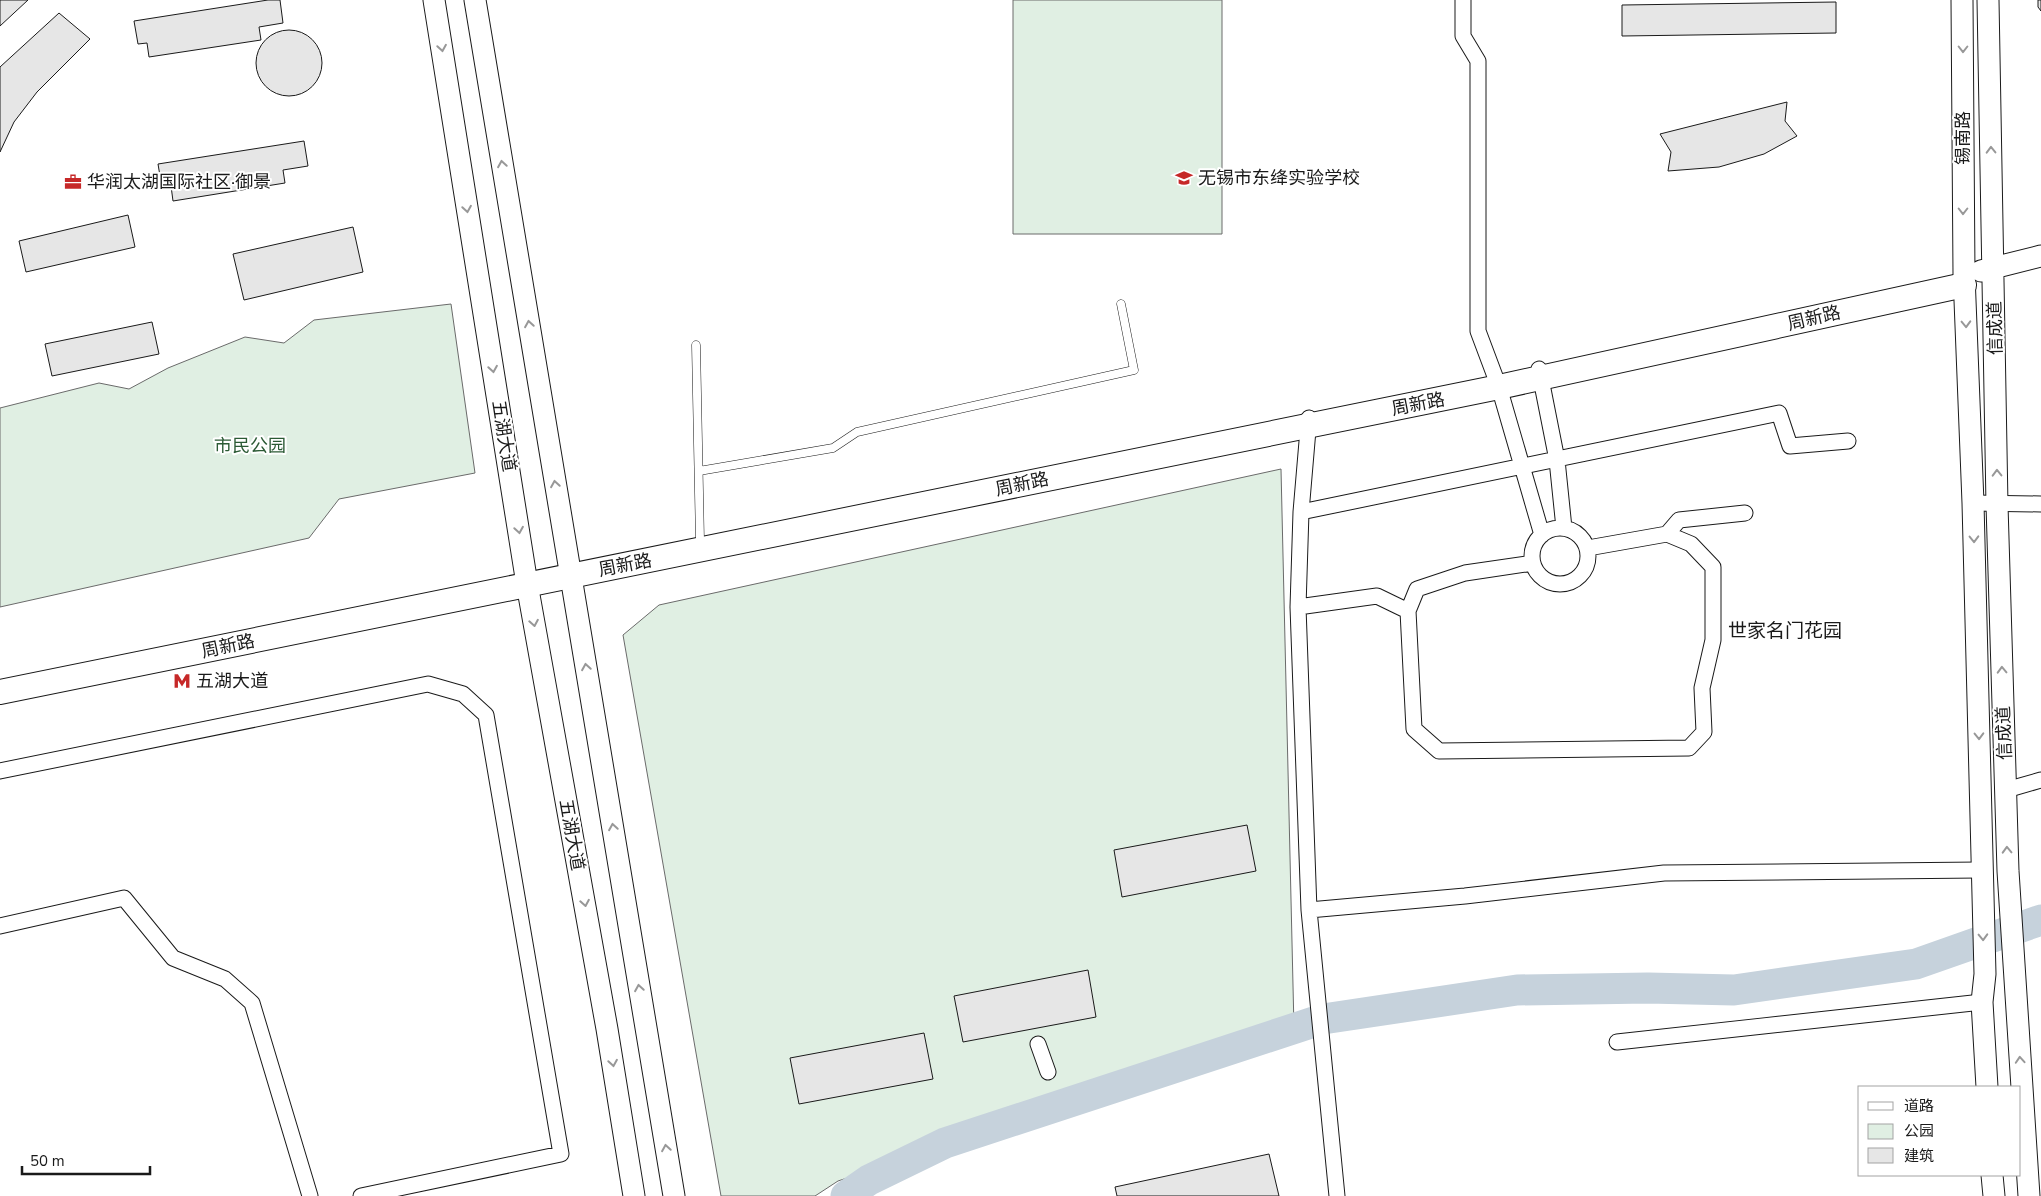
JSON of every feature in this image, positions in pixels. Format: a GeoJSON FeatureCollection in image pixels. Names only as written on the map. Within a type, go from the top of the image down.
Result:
{"type":"FeatureCollection","features":[{"type":"Feature","properties":{"kind":"main road","name":"五湖大道"},"geometry":{"type":"LineString","coordinates":[[434,0],[526,580],[607,1029],[634,1196]]}},
{"type":"Feature","properties":{"kind":"main road"},"geometry":{"type":"LineString","coordinates":[[475,0],[674,1196]]}},
{"type":"Feature","properties":{"kind":"main road","name":"锡南路"},"geometry":{"type":"LineString","coordinates":[[1962,0],[1964,280]]}},
{"type":"Feature","properties":{"kind":"main road","name":"锡南路"},"geometry":{"type":"LineString","coordinates":[[1988,0],[1994,273]]}},
{"type":"Feature","properties":{"kind":"main road","name":"周新路"},"geometry":{"type":"LineString","coordinates":[[1994,273],[2041,256]]}},
{"type":"Feature","properties":{"kind":"main road","name":"周新路"},"geometry":{"type":"LineString","coordinates":[[0,692],[526,580],[1540,373],[1994,273],[2041,266]]}},
{"type":"Feature","properties":{"kind":"main road","name":"信成道"},"geometry":{"type":"LineString","coordinates":[[1994,273],[1997,505],[2010,899],[2029,1196]]}},
{"type":"Feature","properties":{"kind":"main road","name":"信成道"},"geometry":{"type":"LineString","coordinates":[[1964,280],[1973,503],[1980,870],[1984,974],[1982,1002],[1987,1086]]}},
{"type":"Feature","properties":{"kind":"main road","name":"周新路"},"geometry":{"type":"LineString","coordinates":[[570,571],[700,541],[1309,421]]}},
{"type":"Feature","properties":{"kind":"main road","name":"周新路"},"geometry":{"type":"LineString","coordinates":[[0,681],[526,580]]}},
{"type":"Feature","properties":{"kind":"main road"},"geometry":{"type":"LineString","coordinates":[[1992,1176],[1994,1196]]}},
{"type":"Feature","properties":{"kind":"street"},"geometry":{"type":"LineString","coordinates":[[1463,0],[1463,36],[1478,61],[1478,331],[1497,382],[1542,535]]}},
{"type":"Feature","properties":{"kind":"street"},"geometry":{"type":"LineString","coordinates":[[1540,373],[1557,460],[1564,528]]}},
{"type":"Feature","properties":{"kind":"street"},"geometry":{"type":"LineString","coordinates":[[1301,512],[1779,413],[1790,446],[1848,441]]}},
{"type":"Feature","properties":{"kind":"street"},"geometry":{"type":"LineString","coordinates":[[1309,421],[1301,512],[1298,607],[1309,910],[1317,973],[1337,1196]]}},
{"type":"Feature","properties":{"kind":"street"},"geometry":{"type":"LineString","coordinates":[[1973,503],[1997,505],[2041,504]]}},
{"type":"Feature","properties":{"kind":"street"},"geometry":{"type":"LineString","coordinates":[[1667,534],[1679,520],[1745,513]]}},
{"type":"Feature","properties":{"kind":"street"},"geometry":{"type":"LineString","coordinates":[[1555,528],[1564,528],[1579,535],[1588,548],[1589,556],[1584,572],[1579,578],[1564,584],[1556,584],[1541,577],[1533,564],[1533,548],[1542,535],[1555,528]]}},
{"type":"Feature","properties":{"kind":"street"},"geometry":{"type":"LineString","coordinates":[[1533,564],[1464,573],[1417,589],[1408,611],[1414,729],[1439,751],[1689,748],[1704,732],[1702,688],[1714,640],[1714,567],[1691,544],[1667,534],[1588,548]]}},
{"type":"Feature","properties":{"kind":"street"},"geometry":{"type":"LineString","coordinates":[[1298,607],[1377,596],[1408,611]]}},
{"type":"Feature","properties":{"kind":"street"},"geometry":{"type":"LineString","coordinates":[[0,771],[428,684],[463,694],[486,715],[561,1154],[361,1196]]}},
{"type":"Feature","properties":{"kind":"street"},"geometry":{"type":"LineString","coordinates":[[2006,790],[2041,780]]}},
{"type":"Feature","properties":{"kind":"street"},"geometry":{"type":"LineString","coordinates":[[1309,910],[1464,896],[1664,873],[1980,870]]}},
{"type":"Feature","properties":{"kind":"street"},"geometry":{"type":"LineString","coordinates":[[0,926],[124,898],[173,958],[225,979],[252,1004],[310,1196]]}},
{"type":"Feature","properties":{"kind":"street"},"geometry":{"type":"LineString","coordinates":[[1617,1042],[1982,1002]]}},
{"type":"Feature","properties":{"kind":"street"},"geometry":{"type":"LineString","coordinates":[[1038,1044],[1048,1072]]}},
{"type":"Feature","properties":{"kind":"lane"},"geometry":{"type":"LineString","coordinates":[[699,471],[832,448],[857,432],[1134,370],[1121,304]]}},
{"type":"Feature","properties":{"kind":"lane"},"geometry":{"type":"LineString","coordinates":[[696,345],[700,541]]}},
{"type":"Feature","properties":{"kind":"green space"},"geometry":{"type":"Polygon","coordinates":[[[1013,0],[1222,0],[1222,234],[1013,234],[1013,0]]]}},
{"type":"Feature","properties":{"kind":"green space","name":"市民公园"},"geometry":{"type":"Polygon","coordinates":[[[451,304],[475,473],[339,499],[309,538],[0,607],[0,408],[99,383],[129,389],[168,368],[245,337],[284,343],[314,320],[451,304]]]}},
{"type":"Feature","properties":{"kind":"green space"},"geometry":{"type":"Polygon","coordinates":[[[1281,469],[1294,1028],[838,1181],[815,1196],[721,1196],[623,635],[659,605],[1281,469]]]}},
{"type":"Feature","properties":{"kind":"building"},"geometry":{"type":"Polygon","coordinates":[[[0,0],[28,0],[0,26],[0,0]]]}},
{"type":"Feature","properties":{"kind":"building"},"geometry":{"type":"Polygon","coordinates":[[[268,0],[280,0],[283,23],[259,27],[261,40],[149,57],[147,43],[138,44],[134,21],[268,0]]]}},
{"type":"Feature","properties":{"kind":"building"},"geometry":{"type":"Polygon","coordinates":[[[2038,0],[2041,0],[2041,11],[2038,7],[2038,0]]]}},
{"type":"Feature","properties":{"kind":"building"},"geometry":{"type":"Polygon","coordinates":[[[1836,2],[1836,33],[1622,36],[1622,5],[1836,2]]]}},
{"type":"Feature","properties":{"kind":"building"},"geometry":{"type":"Polygon","coordinates":[[[59,13],[90,39],[37,92],[14,122],[0,152],[0,67],[59,13]]]}},
{"type":"Feature","properties":{"kind":"building"},"geometry":{"type":"Polygon","coordinates":[[[289,30],[302,33],[312,40],[319,50],[322,63],[319,76],[312,86],[302,93],[289,96],[276,93],[266,86],[259,76],[256,63],[259,50],[266,40],[276,33],[289,30]]]}},
{"type":"Feature","properties":{"kind":"building"},"geometry":{"type":"Polygon","coordinates":[[[1787,102],[1785,121],[1797,136],[1764,154],[1719,167],[1668,171],[1671,152],[1660,134],[1787,102]]]}},
{"type":"Feature","properties":{"kind":"building"},"geometry":{"type":"Polygon","coordinates":[[[304,141],[308,166],[283,170],[285,183],[173,201],[171,186],[162,188],[158,164],[304,141]]]}},
{"type":"Feature","properties":{"kind":"building"},"geometry":{"type":"Polygon","coordinates":[[[128,215],[135,247],[26,272],[19,241],[128,215]]]}},
{"type":"Feature","properties":{"kind":"building"},"geometry":{"type":"Polygon","coordinates":[[[353,227],[363,272],[244,300],[233,254],[353,227]]]}},
{"type":"Feature","properties":{"kind":"building"},"geometry":{"type":"Polygon","coordinates":[[[152,322],[159,354],[52,376],[45,344],[152,322]]]}},
{"type":"Feature","properties":{"kind":"building"},"geometry":{"type":"Polygon","coordinates":[[[1247,825],[1256,871],[1122,897],[1114,850],[1247,825]]]}},
{"type":"Feature","properties":{"kind":"building"},"geometry":{"type":"Polygon","coordinates":[[[1088,970],[1096,1017],[963,1042],[954,996],[1088,970]]]}},
{"type":"Feature","properties":{"kind":"building"},"geometry":{"type":"Polygon","coordinates":[[[924,1033],[933,1079],[799,1104],[790,1058],[924,1033]]]}},
{"type":"Feature","properties":{"kind":"building"},"geometry":{"type":"Polygon","coordinates":[[[1269,1154],[1279,1196],[1117,1196],[1115,1187],[1269,1154]]]}},
{"type":"Feature","properties":{"kind":"waterway"},"geometry":{"type":"LineString","coordinates":[[846,1196],[869,1180],[945,1143],[1323,1019],[1517,990],[1648,988],[1734,990],[1916,964],[2041,920]]}},
{"type":"Feature","properties":{"kind":"place","name":"无锡市东绛实验学校"},"geometry":{"type":"Point","coordinates":[1184,178]}},
{"type":"Feature","properties":{"kind":"place","name":"华润太湖国际社区·御景"},"geometry":{"type":"Point","coordinates":[73,182]}},
{"type":"Feature","properties":{"kind":"place","name":"五湖大道"},"geometry":{"type":"Point","coordinates":[182,681]}},
{"type":"Feature","properties":{"kind":"district","name":"世家名门花园"},"geometry":{"type":"Point","coordinates":[1785,631]}}]}
